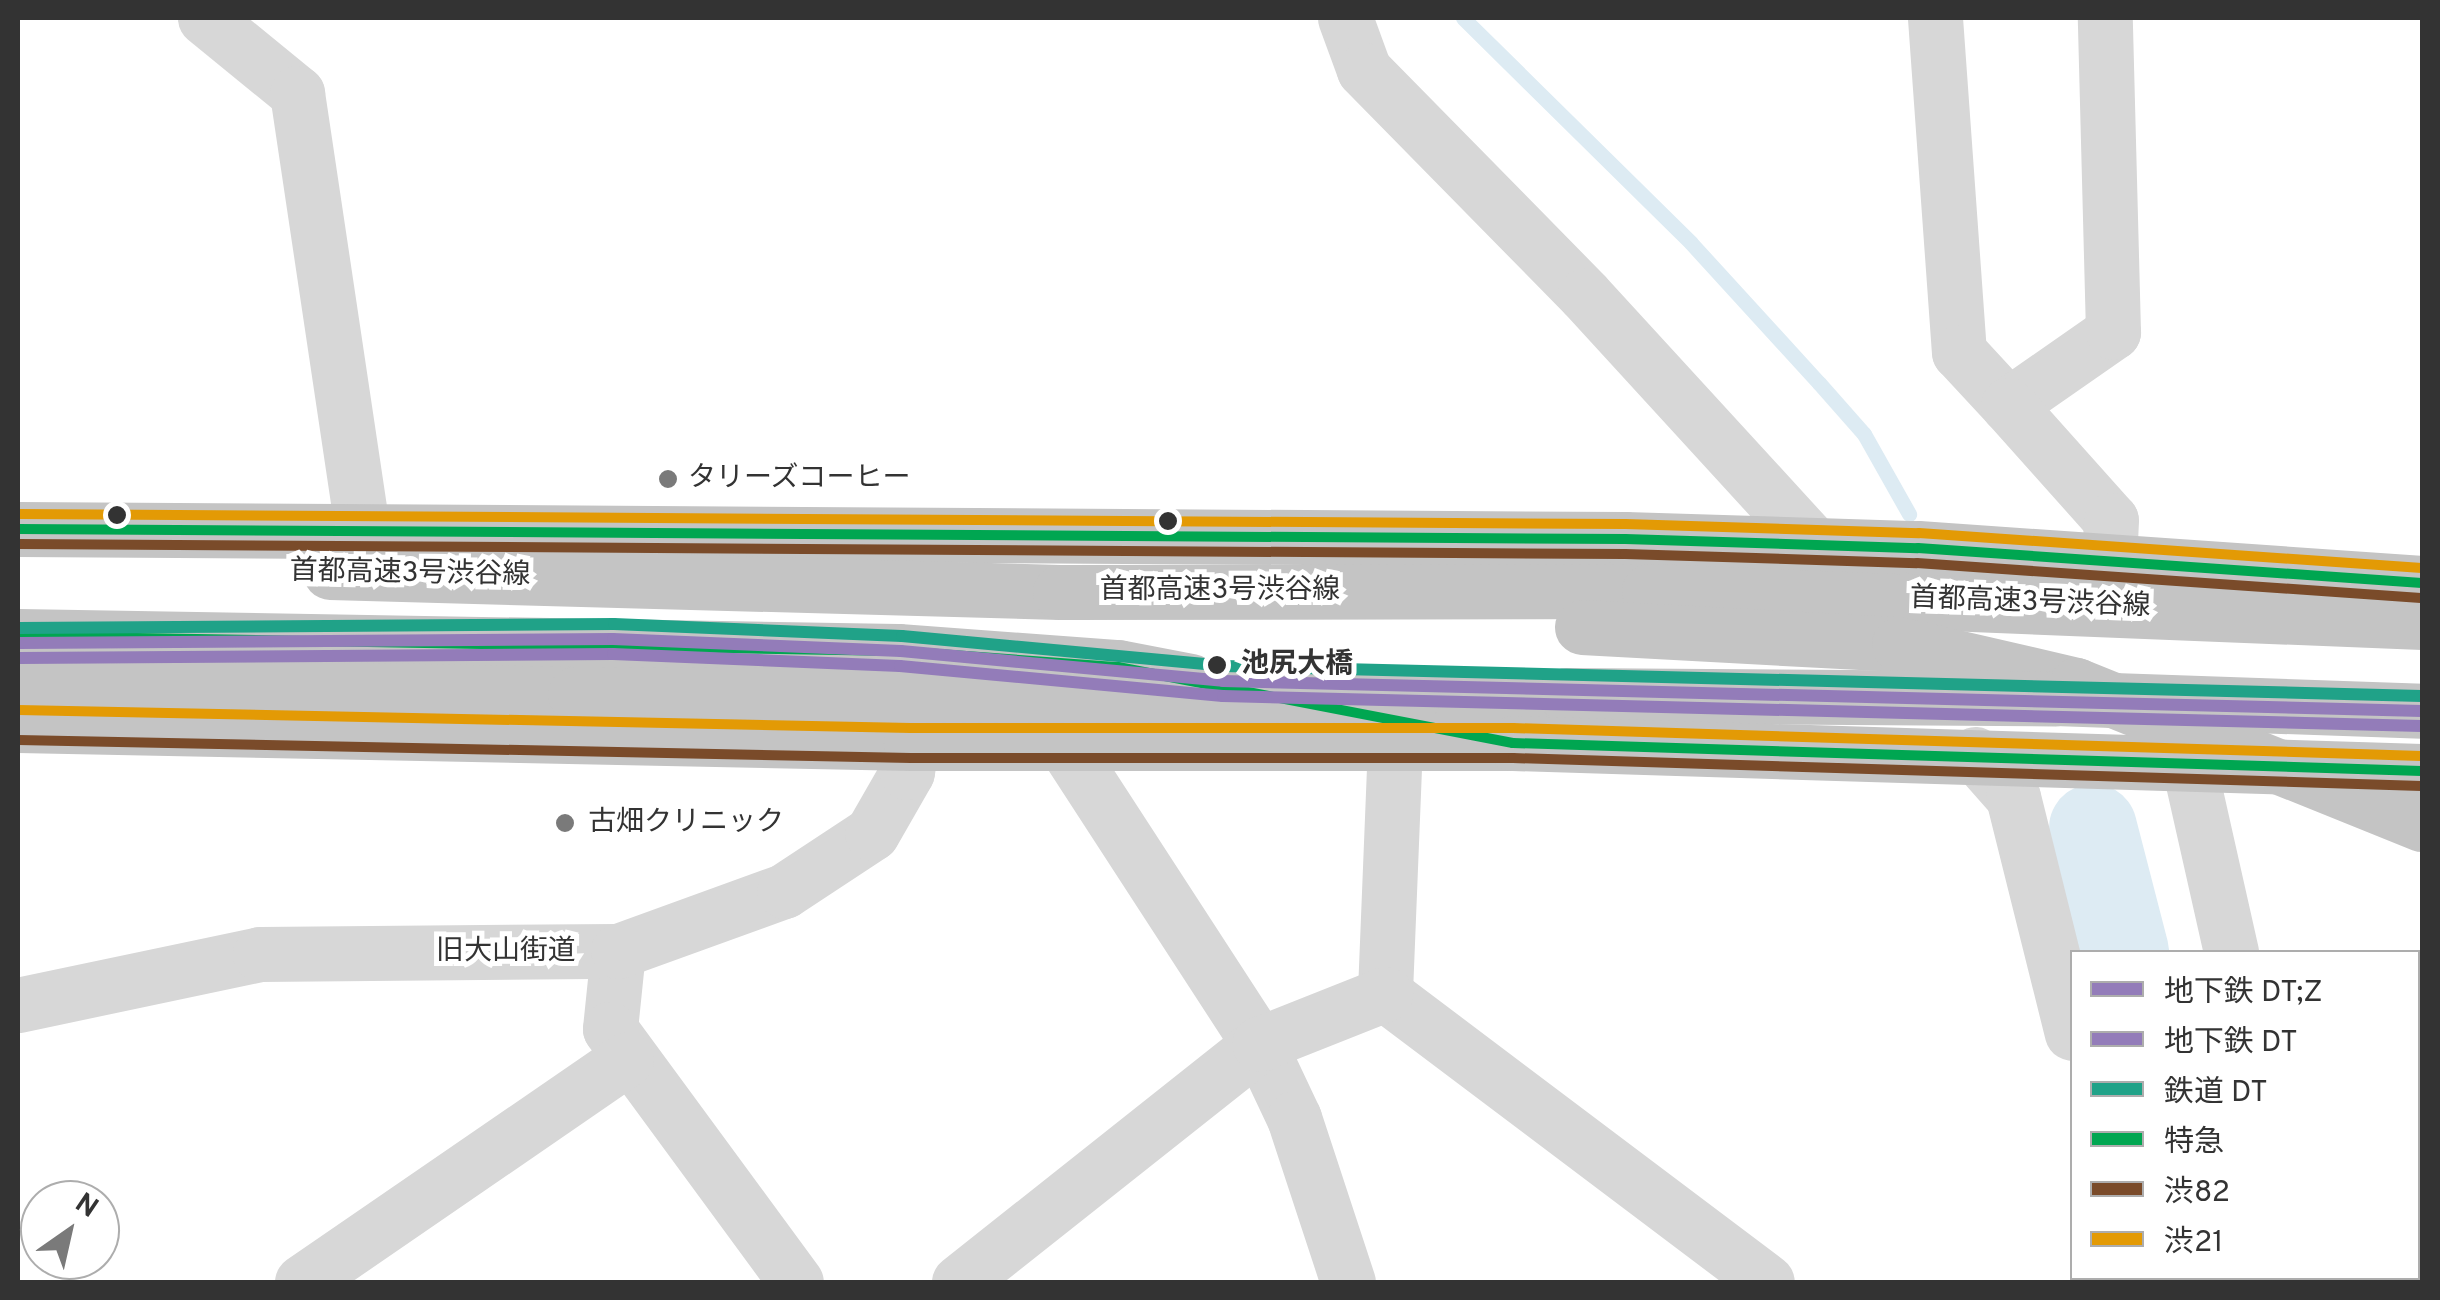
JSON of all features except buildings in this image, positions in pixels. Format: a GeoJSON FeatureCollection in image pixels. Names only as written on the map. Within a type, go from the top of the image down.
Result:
{"type":"FeatureCollection","features":[{"type":"Feature","properties":{"kind":"highway"},"geometry":{"type":"LineString","coordinates":[[18,529],[363,536],[1813,544],[2422,583]]}},
{"type":"Feature","properties":{"kind":"highway","name":"首都高速3号渋谷線"},"geometry":{"type":"LineString","coordinates":[[18,564],[1060,592],[1650,591],[2422,622]]}},
{"type":"Feature","properties":{"kind":"highway"},"geometry":{"type":"LineString","coordinates":[[1060,592],[1294,615],[1899,644],[2076,685],[2422,824]]}},
{"type":"Feature","properties":{"kind":"highway"},"geometry":{"type":"LineString","coordinates":[[18,636],[898,650],[1118,667],[1513,742],[2177,760],[2422,771]]}},
{"type":"Feature","properties":{"kind":"highway"},"geometry":{"type":"LineString","coordinates":[[18,683],[595,694],[1405,719],[2422,762]]}},
{"type":"Feature","properties":{"kind":"highway"},"geometry":{"type":"LineString","coordinates":[[18,725],[1064,744],[1739,694],[2422,711]]}},
{"type":"Feature","properties":{"kind":"highway"},"geometry":{"type":"LineString","coordinates":[[1405,719],[1513,742]]}},
{"type":"Feature","properties":{"kind":"street"},"geometry":{"type":"LineString","coordinates":[[205,18],[297,93],[363,536]]}},
{"type":"Feature","properties":{"kind":"street"},"geometry":{"type":"LineString","coordinates":[[1345,18],[1364,70],[1585,295],[1813,544]]}},
{"type":"Feature","properties":{"kind":"street"},"geometry":{"type":"LineString","coordinates":[[1935,18],[1959,352],[2111,520],[2109,563]]}},
{"type":"Feature","properties":{"kind":"street"},"geometry":{"type":"LineString","coordinates":[[2008,405],[2114,332],[2105,18]]}},
{"type":"Feature","properties":{"kind":"street"},"geometry":{"type":"LineString","coordinates":[[1385,994],[1405,719]]}},
{"type":"Feature","properties":{"kind":"street","name":"旧大山街道"},"geometry":{"type":"LineString","coordinates":[[18,1005],[260,954],[618,952],[784,891],[872,833],[907,772],[910,743]]}},
{"type":"Feature","properties":{"kind":"street"},"geometry":{"type":"LineString","coordinates":[[1064,744],[1260,1044],[1294,1118],[1348,1282]]}},
{"type":"Feature","properties":{"kind":"street"},"geometry":{"type":"LineString","coordinates":[[1976,754],[2013,797],[2070,1025]]}},
{"type":"Feature","properties":{"kind":"street"},"geometry":{"type":"LineString","coordinates":[[2177,760],[2231,950]]}},
{"type":"Feature","properties":{"kind":"street"},"geometry":{"type":"LineString","coordinates":[[618,952],[610,1029],[626,1059],[796,1282]]}},
{"type":"Feature","properties":{"kind":"street"},"geometry":{"type":"LineString","coordinates":[[959,1282],[1260,1044],[1385,994]]}},
{"type":"Feature","properties":{"kind":"street"},"geometry":{"type":"LineString","coordinates":[[1385,994],[1767,1282]]}},
{"type":"Feature","properties":{"kind":"street"},"geometry":{"type":"LineString","coordinates":[[302,1282],[626,1059]]}},
{"type":"Feature","properties":{"kind":"shaded area"},"geometry":{"type":"Polygon","coordinates":[[[2422,1164],[2422,1282],[2381,1282],[2420,1280],[2422,1164]]]}},
{"type":"Feature","properties":{"kind":"waterway"},"geometry":{"type":"LineString","coordinates":[[1463,18],[1691,243],[1819,383],[1864,434],[1909,514]]}},
{"type":"Feature","properties":{"kind":"waterway"},"geometry":{"type":"LineString","coordinates":[[2093,828],[2124,950]]}},
{"type":"Feature","properties":{"kind":"tunnel"},"geometry":{"type":"LineString","coordinates":[[2420,1270],[2422,1262]]}},
{"type":"Feature","properties":{"kind":"metro line","name":"DT;Z"},"geometry":{"type":"LineString","coordinates":[[18,643],[613,639],[901,651],[1223,681],[2422,711]]}},
{"type":"Feature","properties":{"kind":"metro line","name":"DT"},"geometry":{"type":"LineString","coordinates":[[18,658],[613,654],[900,666],[1223,696],[2422,726]]}},
{"type":"Feature","properties":{"kind":"rail line","name":"DT"},"geometry":{"type":"LineString","coordinates":[[18,628],[614,624],[902,636],[1224,666],[2422,696]]}},
{"type":"Feature","properties":{"kind":"transit line","name":"渋21"},"geometry":{"type":"LineString","coordinates":[[18,514],[1625,524],[1919,533],[2422,568]]}},
{"type":"Feature","properties":{"kind":"transit line","name":"特急"},"geometry":{"type":"LineString","coordinates":[[18,529],[1625,539],[1918,548],[2422,583]]}},
{"type":"Feature","properties":{"kind":"transit line","name":"渋82"},"geometry":{"type":"LineString","coordinates":[[18,544],[1625,554],[1917,563],[2421,598]]}},
{"type":"Feature","properties":{"kind":"transit line","name":"特急"},"geometry":{"type":"LineString","coordinates":[[18,636],[898,651],[1118,667],[1513,743],[2422,771]]}},
{"type":"Feature","properties":{"kind":"transit line","name":"渋21"},"geometry":{"type":"LineString","coordinates":[[18,710],[911,728],[1513,728],[2422,756]]}},
{"type":"Feature","properties":{"kind":"transit line","name":"渋82"},"geometry":{"type":"LineString","coordinates":[[18,740],[911,758],[1513,758],[2422,786]]}},
{"type":"Feature","properties":{"kind":"place","name":"タリーズコーヒー"},"geometry":{"type":"Point","coordinates":[668,479]}},
{"type":"Feature","properties":{"kind":"place","name":"池尻大橋"},"geometry":{"type":"Point","coordinates":[1217,665]}},
{"type":"Feature","properties":{"kind":"place","name":"古畑クリニック"},"geometry":{"type":"Point","coordinates":[565,823]}}]}
